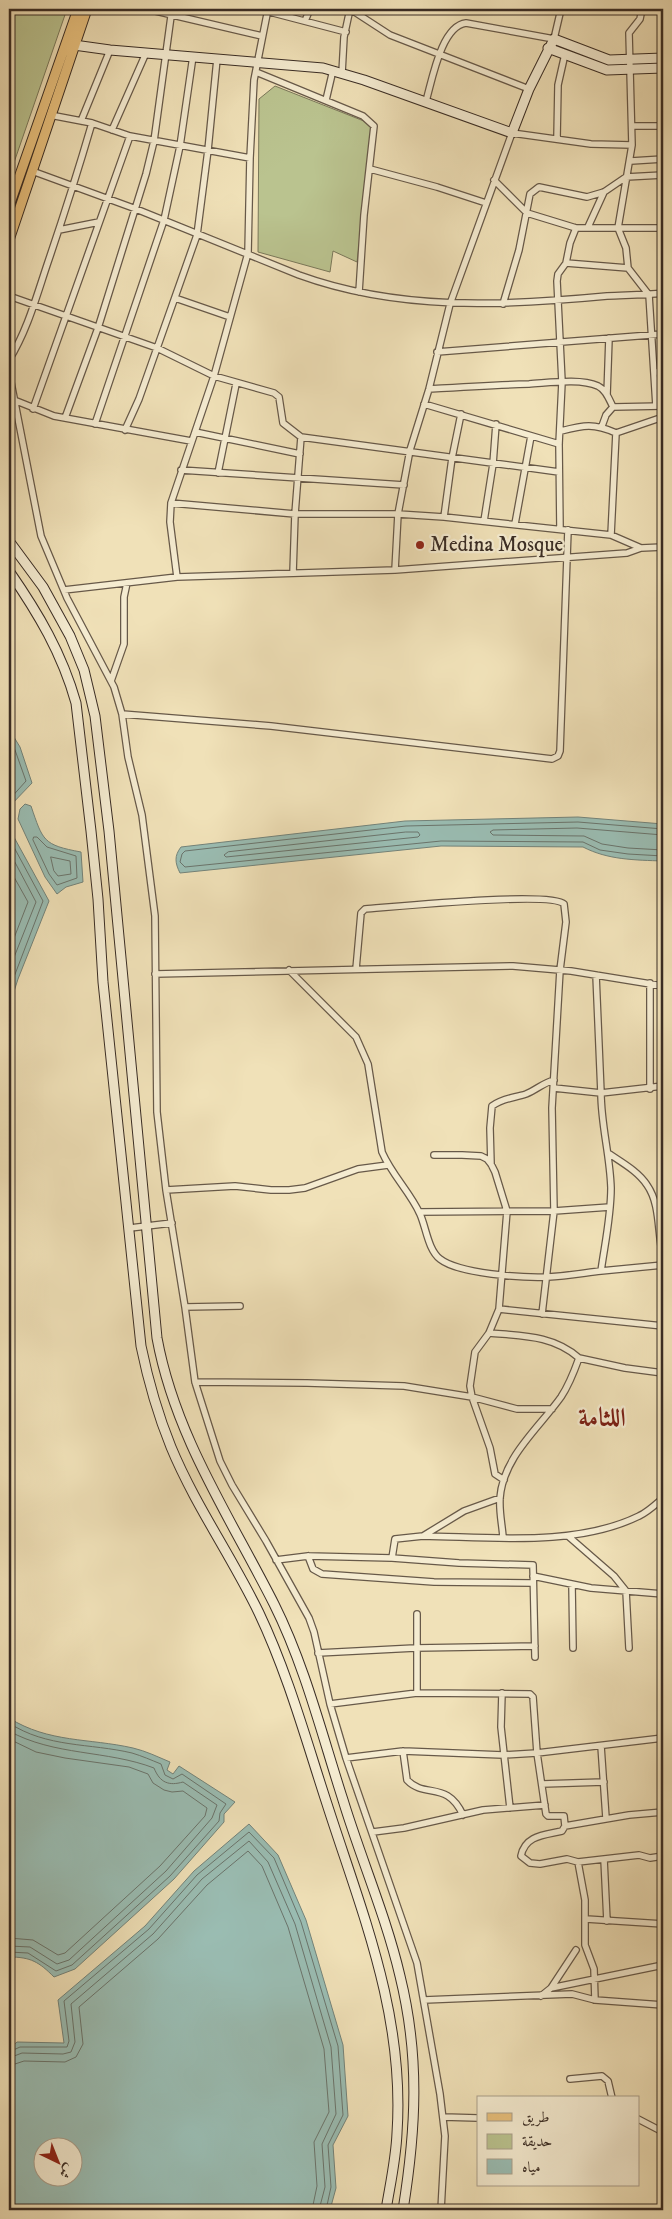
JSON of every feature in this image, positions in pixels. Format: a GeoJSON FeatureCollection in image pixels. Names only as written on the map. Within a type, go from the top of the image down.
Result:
{"type":"FeatureCollection","features":[{"type":"Feature","properties":{"kind":"main road"},"geometry":{"type":"LineString","coordinates":[[9,206],[78,9]]}},
{"type":"Feature","properties":{"kind":"main road"},"geometry":{"type":"LineString","coordinates":[[9,240],[50,115],[88,9]]}},
{"type":"Feature","properties":{"kind":"main road"},"geometry":{"type":"LineString","coordinates":[[74,45],[110,50],[258,62],[338,72],[426,101],[512,133],[529,89],[554,39],[609,60],[663,58]]}},
{"type":"Feature","properties":{"kind":"main road"},"geometry":{"type":"LineString","coordinates":[[548,48],[607,70],[663,68]]}},
{"type":"Feature","properties":{"kind":"main road"},"geometry":{"type":"LineString","coordinates":[[9,541],[43,587],[70,636],[84,670],[95,716],[116,896],[157,1338],[171,1396],[201,1468],[285,1626],[302,1671],[349,1820],[391,1942],[400,1977],[409,2026],[415,2114],[404,2210]]}},
{"type":"Feature","properties":{"kind":"main road"},"geometry":{"type":"LineString","coordinates":[[9,571],[52,638],[70,683],[79,725],[92,831],[103,982],[141,1346],[171,1447],[183,1473],[249,1593],[273,1644],[352,1874],[381,1971],[394,2039],[398,2132],[386,2210]]}},
{"type":"Feature","properties":{"kind":"main road"},"geometry":{"type":"LineString","coordinates":[[334,1825],[349,1820]]}},
{"type":"Feature","properties":{"kind":"main road"},"geometry":{"type":"LineString","coordinates":[[352,1874],[367,1870]]}},
{"type":"Feature","properties":{"kind":"street"},"geometry":{"type":"LineString","coordinates":[[148,9],[172,12],[262,36]]}},
{"type":"Feature","properties":{"kind":"street"},"geometry":{"type":"LineString","coordinates":[[258,9],[268,10],[346,32]]}},
{"type":"Feature","properties":{"kind":"street"},"geometry":{"type":"LineString","coordinates":[[305,21],[310,9]]}},
{"type":"Feature","properties":{"kind":"street"},"geometry":{"type":"LineString","coordinates":[[326,100],[338,72],[350,9],[390,35],[529,89]]}},
{"type":"Feature","properties":{"kind":"street"},"geometry":{"type":"LineString","coordinates":[[426,101],[440,53],[449,33],[461,24],[554,39],[559,9]]}},
{"type":"Feature","properties":{"kind":"street"},"geometry":{"type":"LineString","coordinates":[[642,9],[640,19],[629,33],[632,145],[631,161],[626,177],[618,228],[626,248],[628,268],[649,295],[656,406]]}},
{"type":"Feature","properties":{"kind":"street"},"geometry":{"type":"LineString","coordinates":[[656,9],[663,9]]}},
{"type":"Feature","properties":{"kind":"street"},"geometry":{"type":"LineString","coordinates":[[177,577],[170,522],[171,503],[214,376],[248,253],[250,158],[256,72],[268,10]]}},
{"type":"Feature","properties":{"kind":"street"},"geometry":{"type":"LineString","coordinates":[[65,418],[98,328],[136,209],[154,141],[172,12]]}},
{"type":"Feature","properties":{"kind":"street"},"geometry":{"type":"LineString","coordinates":[[536,37],[548,48]]}},
{"type":"Feature","properties":{"kind":"street"},"geometry":{"type":"LineString","coordinates":[[81,121],[110,50]]}},
{"type":"Feature","properties":{"kind":"street"},"geometry":{"type":"LineString","coordinates":[[112,130],[146,53]]}},
{"type":"Feature","properties":{"kind":"street"},"geometry":{"type":"LineString","coordinates":[[557,138],[558,85],[565,54]]}},
{"type":"Feature","properties":{"kind":"street"},"geometry":{"type":"LineString","coordinates":[[95,424],[164,220],[180,146],[194,56]]}},
{"type":"Feature","properties":{"kind":"street"},"geometry":{"type":"LineString","coordinates":[[125,430],[157,348],[196,235],[208,150],[217,59]]}},
{"type":"Feature","properties":{"kind":"street"},"geometry":{"type":"LineString","coordinates":[[256,72],[363,116],[374,126],[359,292]]}},
{"type":"Feature","properties":{"kind":"street"},"geometry":{"type":"LineString","coordinates":[[50,115],[92,123],[130,136],[250,158]]}},
{"type":"Feature","properties":{"kind":"street"},"geometry":{"type":"LineString","coordinates":[[9,361],[20,344],[34,305],[74,185],[92,123]]}},
{"type":"Feature","properties":{"kind":"street"},"geometry":{"type":"LineString","coordinates":[[632,126],[663,126]]}},
{"type":"Feature","properties":{"kind":"street"},"geometry":{"type":"LineString","coordinates":[[395,570],[398,514],[410,450],[429,389],[450,304],[512,133],[591,144],[632,145]]}},
{"type":"Feature","properties":{"kind":"street"},"geometry":{"type":"LineString","coordinates":[[33,409],[130,136]]}},
{"type":"Feature","properties":{"kind":"street"},"geometry":{"type":"LineString","coordinates":[[631,161],[663,159]]}},
{"type":"Feature","properties":{"kind":"street"},"geometry":{"type":"LineString","coordinates":[[370,169],[437,187],[486,203]]}},
{"type":"Feature","properties":{"kind":"street"},"geometry":{"type":"LineString","coordinates":[[32,171],[136,209],[196,235],[248,253],[323,284],[359,292],[450,304],[503,304],[663,293]]}},
{"type":"Feature","properties":{"kind":"street"},"geometry":{"type":"LineString","coordinates":[[503,304],[518,256],[530,194],[539,187],[587,197],[604,192],[626,177],[663,175]]}},
{"type":"Feature","properties":{"kind":"street"},"geometry":{"type":"LineString","coordinates":[[494,180],[527,213],[576,228],[663,228]]}},
{"type":"Feature","properties":{"kind":"street"},"geometry":{"type":"LineString","coordinates":[[588,227],[604,192]]}},
{"type":"Feature","properties":{"kind":"street"},"geometry":{"type":"LineString","coordinates":[[59,230],[99,222]]}},
{"type":"Feature","properties":{"kind":"street"},"geometry":{"type":"LineString","coordinates":[[560,529],[559,444],[562,382],[557,301],[558,274],[566,263],[576,228]]}},
{"type":"Feature","properties":{"kind":"street"},"geometry":{"type":"LineString","coordinates":[[566,263],[628,268]]}},
{"type":"Feature","properties":{"kind":"street"},"geometry":{"type":"LineString","coordinates":[[9,296],[157,348],[214,376],[276,395],[279,397],[283,424],[301,437],[410,450],[452,458],[525,466],[559,472]]}},
{"type":"Feature","properties":{"kind":"street"},"geometry":{"type":"LineString","coordinates":[[175,298],[230,317]]}},
{"type":"Feature","properties":{"kind":"street"},"geometry":{"type":"LineString","coordinates":[[437,352],[663,334]]}},
{"type":"Feature","properties":{"kind":"street"},"geometry":{"type":"LineString","coordinates":[[607,394],[609,338]]}},
{"type":"Feature","properties":{"kind":"street"},"geometry":{"type":"LineString","coordinates":[[9,372],[41,536],[64,590],[111,681],[122,714],[128,757],[142,815],[153,899],[157,1112],[166,1190],[195,1382],[220,1461],[309,1618],[314,1632],[330,1704],[346,1758],[417,1963],[445,2136],[441,2210]]}},
{"type":"Feature","properties":{"kind":"street"},"geometry":{"type":"LineString","coordinates":[[654,372],[663,372]]}},
{"type":"Feature","properties":{"kind":"street"},"geometry":{"type":"LineString","coordinates":[[429,389],[562,382],[596,385],[607,394],[613,407]]}},
{"type":"Feature","properties":{"kind":"street"},"geometry":{"type":"LineString","coordinates":[[218,473],[236,384]]}},
{"type":"Feature","properties":{"kind":"street"},"geometry":{"type":"LineString","coordinates":[[14,400],[33,409],[65,418],[191,441]]}},
{"type":"Feature","properties":{"kind":"street"},"geometry":{"type":"LineString","coordinates":[[424,404],[559,444]]}},
{"type":"Feature","properties":{"kind":"street"},"geometry":{"type":"LineString","coordinates":[[602,426],[606,415],[613,407],[663,406]]}},
{"type":"Feature","properties":{"kind":"street"},"geometry":{"type":"LineString","coordinates":[[444,517],[452,458],[461,414]]}},
{"type":"Feature","properties":{"kind":"street"},"geometry":{"type":"LineString","coordinates":[[561,430],[590,425],[602,426],[616,433],[663,417],[663,457]]}},
{"type":"Feature","properties":{"kind":"street"},"geometry":{"type":"LineString","coordinates":[[484,521],[493,464],[496,424]]}},
{"type":"Feature","properties":{"kind":"street"},"geometry":{"type":"LineString","coordinates":[[195,432],[300,454]]}},
{"type":"Feature","properties":{"kind":"street"},"geometry":{"type":"LineString","coordinates":[[611,535],[616,433]]}},
{"type":"Feature","properties":{"kind":"street"},"geometry":{"type":"LineString","coordinates":[[515,524],[531,436]]}},
{"type":"Feature","properties":{"kind":"street"},"geometry":{"type":"LineString","coordinates":[[293,574],[295,514],[301,437]]}},
{"type":"Feature","properties":{"kind":"street"},"geometry":{"type":"LineString","coordinates":[[181,470],[404,485]]}},
{"type":"Feature","properties":{"kind":"street"},"geometry":{"type":"LineString","coordinates":[[171,503],[295,514],[398,514],[444,517],[611,535],[641,548]]}},
{"type":"Feature","properties":{"kind":"street"},"geometry":{"type":"LineString","coordinates":[[122,714],[271,726],[552,759],[558,756],[560,751],[568,530]]}},
{"type":"Feature","properties":{"kind":"street"},"geometry":{"type":"LineString","coordinates":[[64,590],[177,577],[395,570],[627,554],[641,548],[663,547]]}},
{"type":"Feature","properties":{"kind":"street"},"geometry":{"type":"LineString","coordinates":[[111,681],[124,644],[124,597],[127,583]]}},
{"type":"Feature","properties":{"kind":"street"},"geometry":{"type":"LineString","coordinates":[[356,969],[361,913],[364,909],[514,899],[558,900],[564,904],[566,922],[560,970],[552,1108],[554,1211],[542,1314]]}},
{"type":"Feature","properties":{"kind":"street"},"geometry":{"type":"LineString","coordinates":[[155,974],[513,966],[560,970],[663,986]]}},
{"type":"Feature","properties":{"kind":"street"},"geometry":{"type":"LineString","coordinates":[[289,970],[356,1036],[364,1050],[380,1141],[388,1165],[419,1212],[434,1251],[439,1258],[464,1269],[547,1277],[663,1265]]}},
{"type":"Feature","properties":{"kind":"street"},"geometry":{"type":"LineString","coordinates":[[596,975],[600,1092],[603,1132],[608,1153],[610,1207],[601,1271]]}},
{"type":"Feature","properties":{"kind":"street"},"geometry":{"type":"LineString","coordinates":[[650,983],[650,1089]]}},
{"type":"Feature","properties":{"kind":"street"},"geometry":{"type":"LineString","coordinates":[[504,1480],[498,1478],[495,1474],[485,1431],[472,1397],[471,1369],[475,1352],[489,1333],[499,1309],[507,1211],[492,1164],[490,1128],[492,1106],[510,1097],[528,1093],[545,1082],[554,1080]]}},
{"type":"Feature","properties":{"kind":"street"},"geometry":{"type":"LineString","coordinates":[[554,1088],[600,1092],[650,1089],[663,1086]]}},
{"type":"Feature","properties":{"kind":"street"},"geometry":{"type":"LineString","coordinates":[[608,1153],[638,1175],[651,1192],[656,1210],[663,1256]]}},
{"type":"Feature","properties":{"kind":"street"},"geometry":{"type":"LineString","coordinates":[[434,1154],[481,1156],[492,1164]]}},
{"type":"Feature","properties":{"kind":"street"},"geometry":{"type":"LineString","coordinates":[[166,1190],[235,1186],[289,1190],[305,1188],[358,1169],[388,1165]]}},
{"type":"Feature","properties":{"kind":"street"},"geometry":{"type":"LineString","coordinates":[[419,1212],[554,1211],[610,1207]]}},
{"type":"Feature","properties":{"kind":"street"},"geometry":{"type":"LineString","coordinates":[[130,1228],[172,1223]]}},
{"type":"Feature","properties":{"kind":"street"},"geometry":{"type":"LineString","coordinates":[[185,1307],[240,1306]]}},
{"type":"Feature","properties":{"kind":"street"},"geometry":{"type":"LineString","coordinates":[[499,1309],[663,1326]]}},
{"type":"Feature","properties":{"kind":"street"},"geometry":{"type":"LineString","coordinates":[[489,1333],[542,1338],[570,1350],[579,1358],[616,1367],[663,1373]]}},
{"type":"Feature","properties":{"kind":"street"},"geometry":{"type":"LineString","coordinates":[[503,1537],[500,1498],[504,1480],[525,1440],[552,1409],[571,1380],[579,1358]]}},
{"type":"Feature","properties":{"kind":"street"},"geometry":{"type":"LineString","coordinates":[[195,1382],[404,1386],[472,1397],[517,1409],[552,1409]]}},
{"type":"Feature","properties":{"kind":"street"},"geometry":{"type":"LineString","coordinates":[[423,1536],[464,1511],[500,1498]]}},
{"type":"Feature","properties":{"kind":"street"},"geometry":{"type":"LineString","coordinates":[[392,1558],[395,1539],[423,1536],[568,1536],[622,1523],[641,1516],[663,1498]]}},
{"type":"Feature","properties":{"kind":"street"},"geometry":{"type":"LineString","coordinates":[[568,1536],[614,1576],[626,1591],[629,1648]]}},
{"type":"Feature","properties":{"kind":"street"},"geometry":{"type":"LineString","coordinates":[[276,1560],[308,1556],[392,1558],[459,1563],[532,1564],[534,1567],[532,1583],[535,1657]]}},
{"type":"Feature","properties":{"kind":"street"},"geometry":{"type":"LineString","coordinates":[[308,1556],[313,1569],[322,1574],[434,1582],[532,1583]]}},
{"type":"Feature","properties":{"kind":"street"},"geometry":{"type":"LineString","coordinates":[[533,1576],[572,1584],[663,1594]]}},
{"type":"Feature","properties":{"kind":"street"},"geometry":{"type":"LineString","coordinates":[[572,1584],[573,1648]]}},
{"type":"Feature","properties":{"kind":"street"},"geometry":{"type":"LineString","coordinates":[[417,1614],[415,1648],[417,1694]]}},
{"type":"Feature","properties":{"kind":"street"},"geometry":{"type":"LineString","coordinates":[[318,1654],[415,1648],[535,1646]]}},
{"type":"Feature","properties":{"kind":"street"},"geometry":{"type":"LineString","coordinates":[[330,1704],[417,1694],[502,1693],[532,1695],[537,1753],[546,1816],[561,1815],[564,1817],[565,1826],[562,1831],[534,1836],[527,1842],[521,1856],[530,1863],[540,1864],[567,1859],[578,1862],[638,1855],[650,1858],[663,1856]]}},
{"type":"Feature","properties":{"kind":"street"},"geometry":{"type":"LineString","coordinates":[[502,1693],[501,1727],[510,1808]]}},
{"type":"Feature","properties":{"kind":"street"},"geometry":{"type":"LineString","coordinates":[[346,1758],[403,1752],[537,1753],[663,1738]]}},
{"type":"Feature","properties":{"kind":"street"},"geometry":{"type":"LineString","coordinates":[[601,1746],[606,1818]]}},
{"type":"Feature","properties":{"kind":"street"},"geometry":{"type":"LineString","coordinates":[[403,1752],[407,1780],[418,1787],[434,1790],[450,1797],[458,1804],[463,1815]]}},
{"type":"Feature","properties":{"kind":"street"},"geometry":{"type":"LineString","coordinates":[[542,1784],[604,1782]]}},
{"type":"Feature","properties":{"kind":"street"},"geometry":{"type":"LineString","coordinates":[[373,1832],[404,1828],[483,1810],[545,1805]]}},
{"type":"Feature","properties":{"kind":"street"},"geometry":{"type":"LineString","coordinates":[[565,1826],[606,1818],[663,1812]]}},
{"type":"Feature","properties":{"kind":"street"},"geometry":{"type":"LineString","coordinates":[[604,1858],[607,1921]]}},
{"type":"Feature","properties":{"kind":"street"},"geometry":{"type":"LineString","coordinates":[[578,1862],[585,1900],[585,1945],[594,1969],[596,2000]]}},
{"type":"Feature","properties":{"kind":"street"},"geometry":{"type":"LineString","coordinates":[[586,1919],[663,1924]]}},
{"type":"Feature","properties":{"kind":"street"},"geometry":{"type":"LineString","coordinates":[[540,1996],[551,1988],[576,1950]]}},
{"type":"Feature","properties":{"kind":"street"},"geometry":{"type":"LineString","coordinates":[[551,1988],[663,1965]]}},
{"type":"Feature","properties":{"kind":"street"},"geometry":{"type":"LineString","coordinates":[[424,2000],[572,1994],[596,2000],[663,2006]]}},
{"type":"Feature","properties":{"kind":"street"},"geometry":{"type":"LineString","coordinates":[[570,2078],[602,2076],[608,2081],[612,2096]]}},
{"type":"Feature","properties":{"kind":"street"},"geometry":{"type":"LineString","coordinates":[[442,2117],[477,2118]]}},
{"type":"Feature","properties":{"kind":"street"},"geometry":{"type":"LineString","coordinates":[[640,2120],[663,2132]]}},
{"type":"Feature","properties":{"kind":"green space"},"geometry":{"type":"Polygon","coordinates":[[[9,9],[67,9],[9,177],[9,9]]]}},
{"type":"Feature","properties":{"kind":"green space"},"geometry":{"type":"Polygon","coordinates":[[[275,86],[374,125],[357,262],[333,251],[330,272],[258,252],[259,99],[275,86]]]}},
{"type":"Feature","properties":{"kind":"water"},"geometry":{"type":"Polygon","coordinates":[[[9,729],[20,747],[32,783],[9,807],[9,729]]]}},
{"type":"Feature","properties":{"kind":"water"},"geometry":{"type":"Polygon","coordinates":[[[25,804],[31,806],[46,840],[59,847],[81,852],[83,882],[66,887],[57,894],[45,877],[18,819],[20,809],[25,804]]]}},
{"type":"Feature","properties":{"kind":"water"},"geometry":{"type":"Polygon","coordinates":[[[578,817],[663,824],[663,861],[612,857],[583,847],[441,846],[180,873],[176,863],[177,853],[181,847],[405,821],[578,817]]]}},
{"type":"Feature","properties":{"kind":"water"},"geometry":{"type":"Polygon","coordinates":[[[9,828],[49,901],[9,1007],[9,828]]]}},
{"type":"Feature","properties":{"kind":"water"},"geometry":{"type":"Polygon","coordinates":[[[9,1718],[39,1732],[54,1736],[117,1745],[147,1752],[170,1762],[167,1770],[173,1774],[179,1766],[235,1802],[224,1814],[224,1822],[174,1879],[75,1969],[54,1977],[34,1961],[9,1957],[9,1718]]]}},
{"type":"Feature","properties":{"kind":"water"},"geometry":{"type":"Polygon","coordinates":[[[249,1824],[278,1855],[306,1920],[343,2045],[348,2116],[333,2145],[336,2188],[330,2210],[9,2210],[9,2049],[17,2042],[64,2043],[58,2000],[145,1926],[194,1871],[249,1824]]]}},
{"type":"Feature","properties":{"kind":"place","name":"Medina Mosque"},"geometry":{"type":"Point","coordinates":[420,545]}},
{"type":"Feature","properties":{"kind":"district","name":"اللثامة"},"geometry":{"type":"Point","coordinates":[602,1418]}}]}
